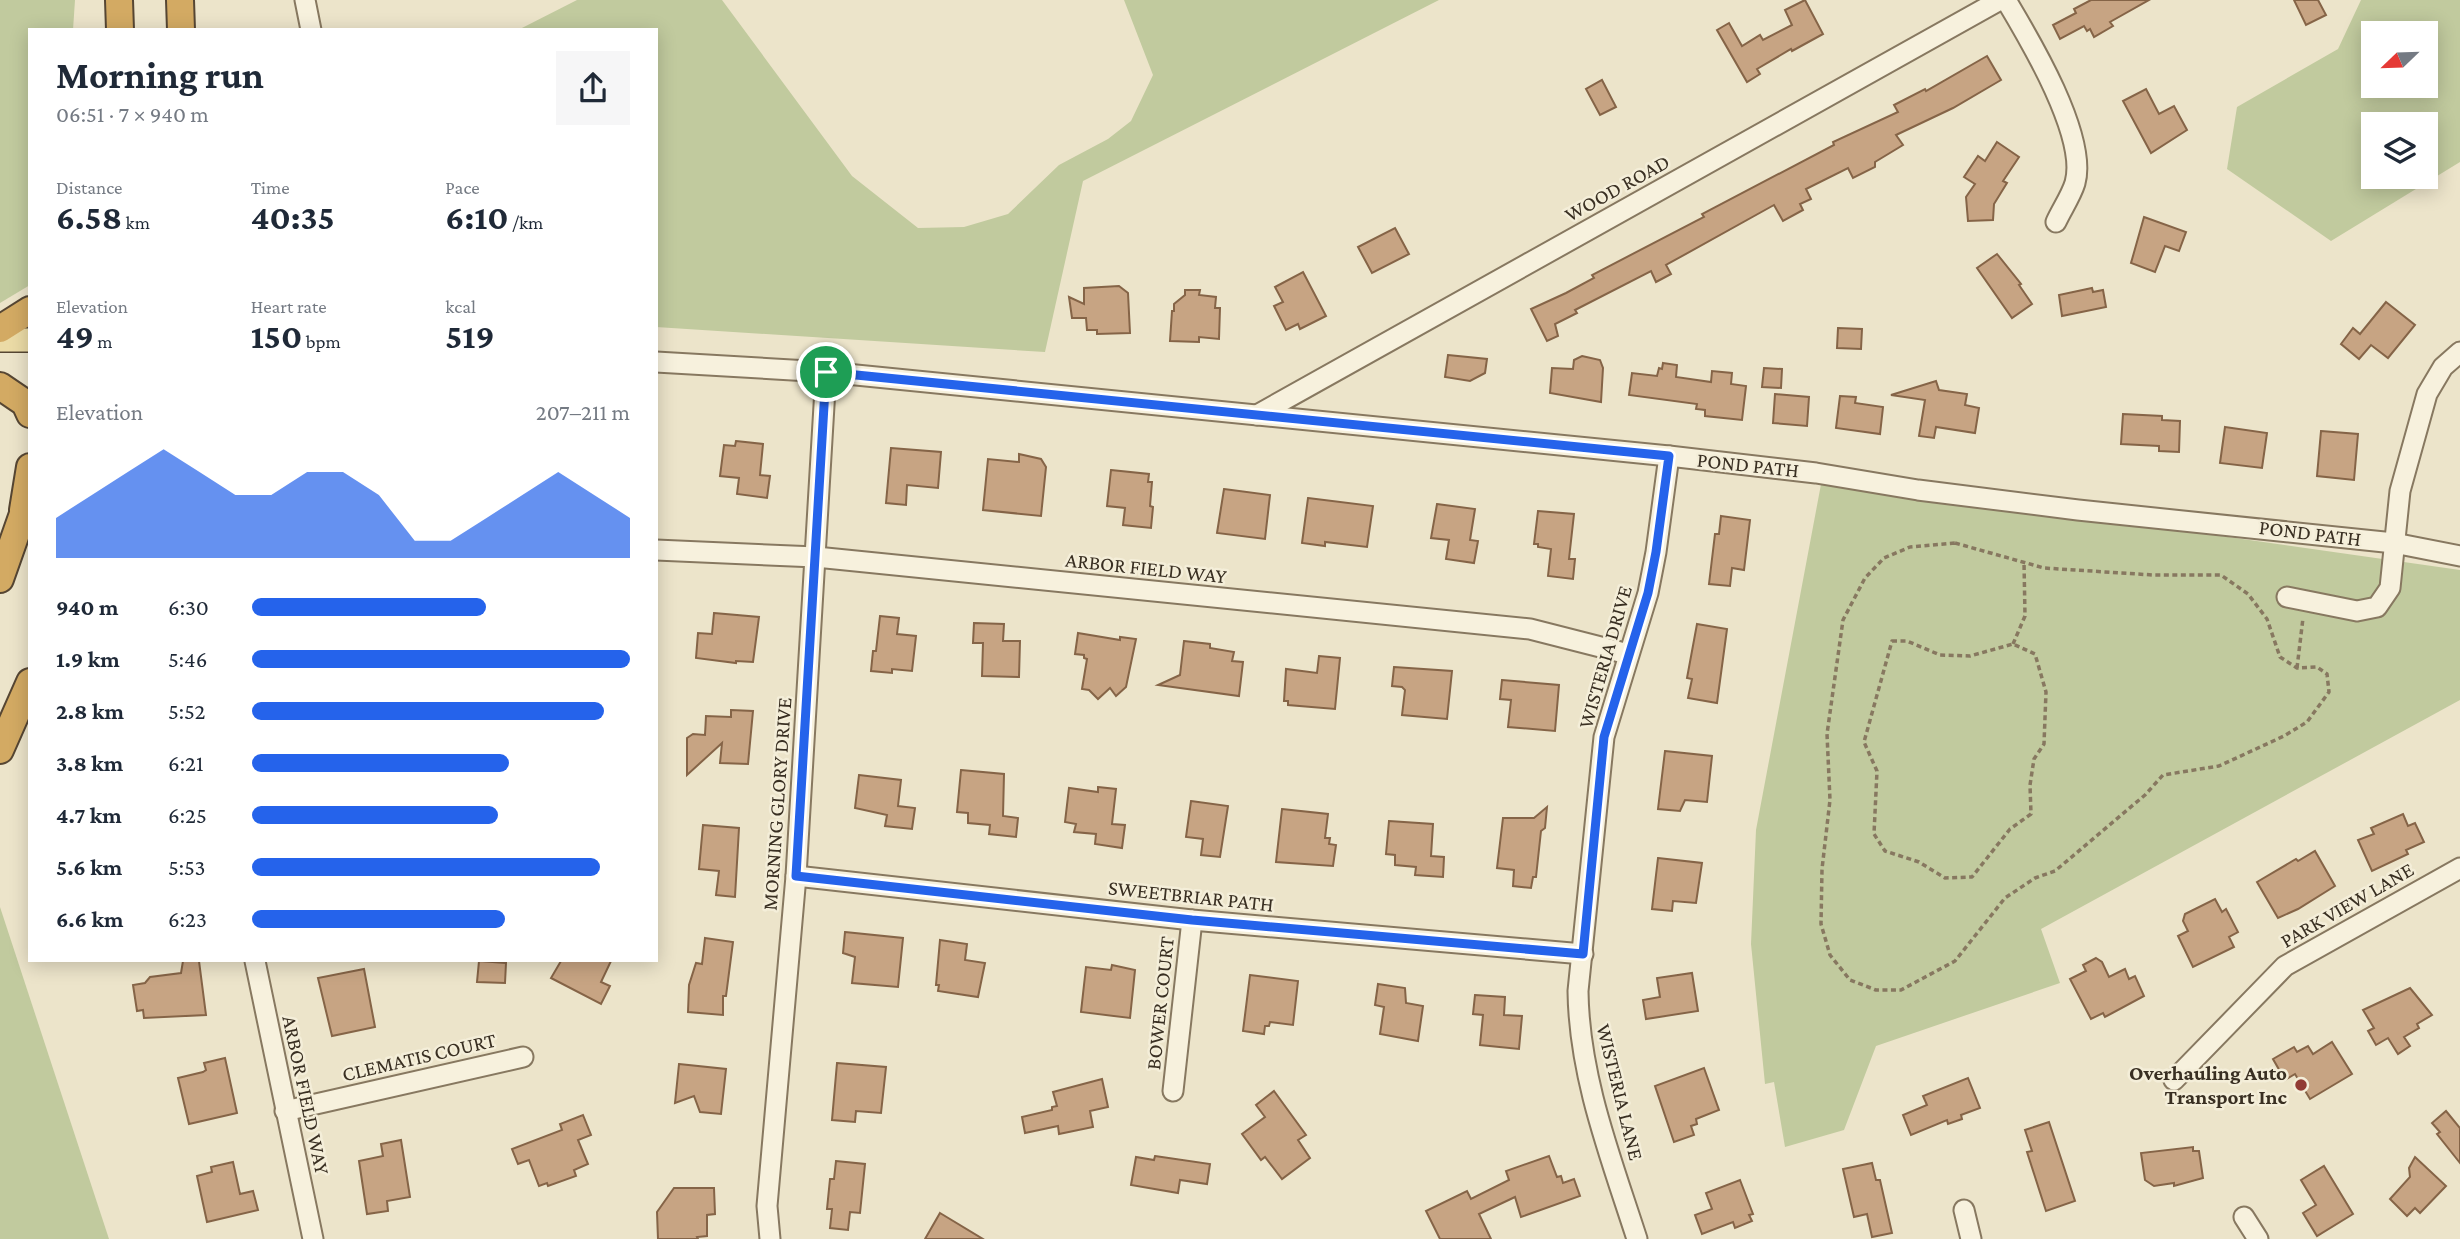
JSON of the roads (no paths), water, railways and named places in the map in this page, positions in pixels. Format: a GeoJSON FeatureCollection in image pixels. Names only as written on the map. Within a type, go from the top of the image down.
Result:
{"type":"FeatureCollection","features":[{"type":"Feature","properties":{"kind":"highway"},"geometry":{"type":"LineString","coordinates":[[119,0],[120,28]]}},
{"type":"Feature","properties":{"kind":"highway"},"geometry":{"type":"LineString","coordinates":[[180,0],[180,28]]}},
{"type":"Feature","properties":{"kind":"highway"},"geometry":{"type":"LineString","coordinates":[[0,329],[28,311]]}},
{"type":"Feature","properties":{"kind":"highway"},"geometry":{"type":"LineString","coordinates":[[0,386],[25,403],[28,410]]}},
{"type":"Feature","properties":{"kind":"highway"},"geometry":{"type":"LineString","coordinates":[[0,579],[26,506],[28,486]]}},
{"type":"Feature","properties":{"kind":"highway"},"geometry":{"type":"LineString","coordinates":[[0,750],[28,687]]}},
{"type":"Feature","properties":{"kind":"main road"},"geometry":{"type":"LineString","coordinates":[[0,340],[28,340]]}},
{"type":"Feature","properties":{"kind":"street"},"geometry":{"type":"LineString","coordinates":[[305,0],[311,28]]}},
{"type":"Feature","properties":{"kind":"street","name":"WOOD ROAD"},"geometry":{"type":"LineString","coordinates":[[1257,415],[2000,0]]}},
{"type":"Feature","properties":{"kind":"street"},"geometry":{"type":"LineString","coordinates":[[2006,0],[2042,61],[2056,92],[2075,156],[2074,184],[2056,222]]}},
{"type":"Feature","properties":{"kind":"street"},"geometry":{"type":"LineString","coordinates":[[2296,598],[2357,611],[2377,607],[2390,588],[2400,491],[2427,394],[2443,367],[2460,352]]}},
{"type":"Feature","properties":{"kind":"street","name":"POND PATH"},"geometry":{"type":"LineString","coordinates":[[658,362],[826,372],[1669,456],[1816,473],[1918,490],[2078,510],[2394,543],[2460,556]]}},
{"type":"Feature","properties":{"kind":"street","name":"MORNING GLORY DRIVE"},"geometry":{"type":"LineString","coordinates":[[770,1239],[767,1206],[796,876],[826,372]]}},
{"type":"Feature","properties":{"kind":"street","name":"WISTERIA DRIVE"},"geometry":{"type":"LineString","coordinates":[[1583,954],[1604,737],[1654,566],[1669,456]]}},
{"type":"Feature","properties":{"kind":"street","name":"ARBOR FIELD WAY"},"geometry":{"type":"LineString","coordinates":[[658,550],[816,557],[1530,629],[1628,654]]}},
{"type":"Feature","properties":{"kind":"street","name":"PARK VIEW LANE"},"geometry":{"type":"LineString","coordinates":[[2174,1080],[2285,966],[2460,867]]}},
{"type":"Feature","properties":{"kind":"street","name":"SWEETBRIAR PATH"},"geometry":{"type":"LineString","coordinates":[[796,876],[1192,920],[1583,954]]}},
{"type":"Feature","properties":{"kind":"street","name":"BOWER COURT"},"geometry":{"type":"LineString","coordinates":[[1173,1091],[1192,920]]}},
{"type":"Feature","properties":{"kind":"street","name":"WISTERIA LANE"},"geometry":{"type":"LineString","coordinates":[[1583,954],[1578,991],[1579,1033],[1597,1113],[1637,1239]]}},
{"type":"Feature","properties":{"kind":"street","name":"ARBOR FIELD WAY"},"geometry":{"type":"LineString","coordinates":[[255,962],[313,1239]]}},
{"type":"Feature","properties":{"kind":"street","name":"CLEMATIS COURT"},"geometry":{"type":"LineString","coordinates":[[285,1111],[523,1057]]}},
{"type":"Feature","properties":{"kind":"street"},"geometry":{"type":"LineString","coordinates":[[1964,1210],[1971,1239]]}},
{"type":"Feature","properties":{"kind":"street"},"geometry":{"type":"LineString","coordinates":[[2244,1217],[2258,1239]]}},
{"type":"Feature","properties":{"kind":"place","name":"Overhauling Auto Transport Inc"},"geometry":{"type":"Point","coordinates":[2301,1085]}}]}
